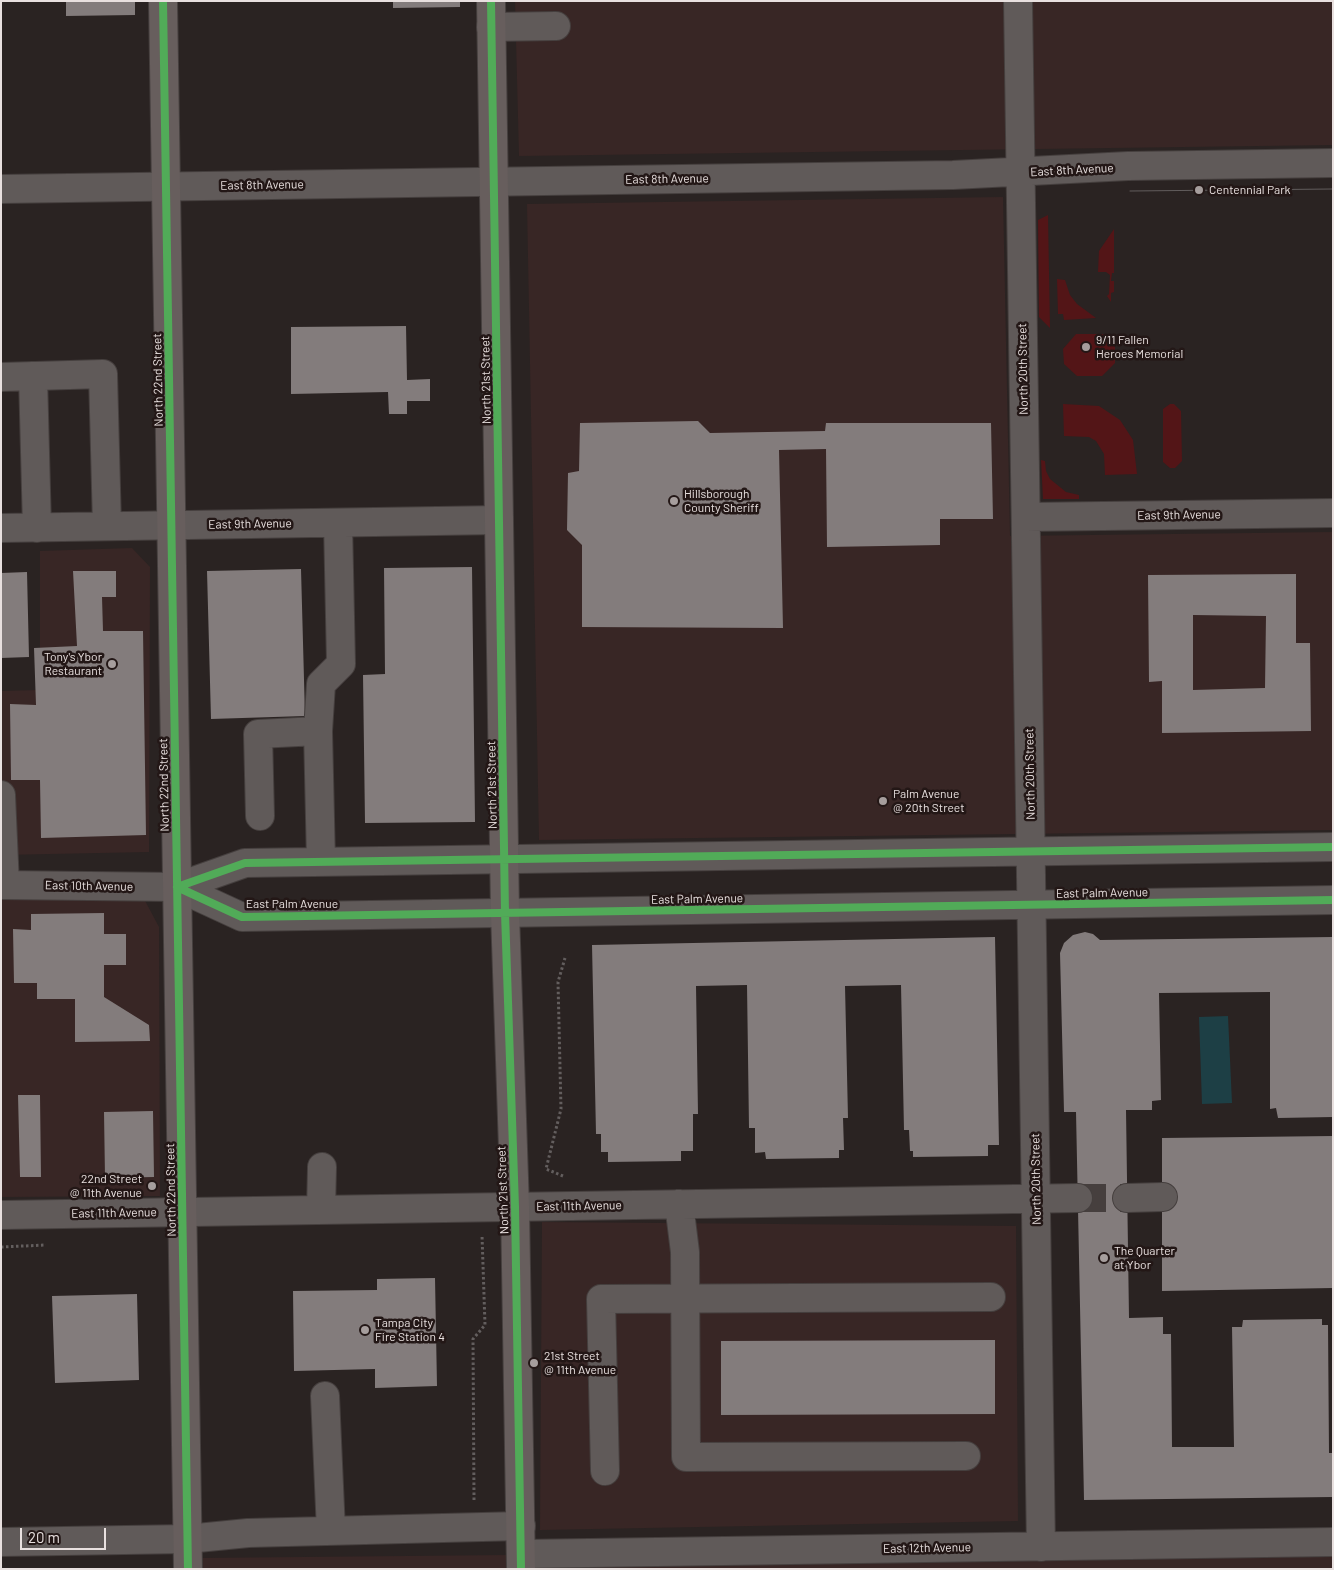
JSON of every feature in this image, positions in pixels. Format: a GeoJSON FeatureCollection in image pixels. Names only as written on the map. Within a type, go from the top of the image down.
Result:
{"type":"FeatureCollection","features":[{"type":"Feature","properties":{"kind":"main road","name":"North 22nd Street"},"geometry":{"type":"LineString","coordinates":[[163,1],[188,1569]]}},
{"type":"Feature","properties":{"kind":"main road","name":"North 21st Street"},"geometry":{"type":"LineString","coordinates":[[491,14],[505,913],[515,1207],[521,1561]]}},
{"type":"Feature","properties":{"kind":"street","name":"North 20th Street"},"geometry":{"type":"LineString","coordinates":[[1018,1],[1041,1546]]}},
{"type":"Feature","properties":{"kind":"street"},"geometry":{"type":"LineString","coordinates":[[491,14],[556,26]]}},
{"type":"Feature","properties":{"kind":"street","name":"East 8th Avenue"},"geometry":{"type":"LineString","coordinates":[[1,189],[494,182],[1020,172],[1128,166],[1333,164]]}},
{"type":"Feature","properties":{"kind":"street"},"geometry":{"type":"LineString","coordinates":[[1,377],[103,374],[107,526]]}},
{"type":"Feature","properties":{"kind":"street"},"geometry":{"type":"LineString","coordinates":[[33,376],[38,528]]}},
{"type":"Feature","properties":{"kind":"street","name":"East 9th Avenue"},"geometry":{"type":"LineString","coordinates":[[1026,518],[1333,512]]}},
{"type":"Feature","properties":{"kind":"street","name":"East 9th Avenue"},"geometry":{"type":"LineString","coordinates":[[1,528],[499,520]]}},
{"type":"Feature","properties":{"kind":"street"},"geometry":{"type":"LineString","coordinates":[[321,862],[318,731],[321,684],[341,664],[338,523]]}},
{"type":"Feature","properties":{"kind":"street"},"geometry":{"type":"LineString","coordinates":[[260,816],[258,734],[318,731]]}},
{"type":"Feature","properties":{"kind":"street"},"geometry":{"type":"LineString","coordinates":[[1,795],[3,885]]}},
{"type":"Feature","properties":{"kind":"street"},"geometry":{"type":"LineString","coordinates":[[177,887],[245,863],[1333,847]]}},
{"type":"Feature","properties":{"kind":"street","name":"East 10th Avenue"},"geometry":{"type":"LineString","coordinates":[[3,885],[177,887]]}},
{"type":"Feature","properties":{"kind":"street","name":"East Palm Avenue"},"geometry":{"type":"LineString","coordinates":[[177,887],[242,917],[1333,900]]}},
{"type":"Feature","properties":{"kind":"street"},"geometry":{"type":"LineString","coordinates":[[321,1210],[322,1167]]}},
{"type":"Feature","properties":{"kind":"street"},"geometry":{"type":"LineString","coordinates":[[1127,1198],[1163,1197]]}},
{"type":"Feature","properties":{"kind":"street","name":"East 11th Avenue"},"geometry":{"type":"LineString","coordinates":[[1,1215],[1078,1198]]}},
{"type":"Feature","properties":{"kind":"street"},"geometry":{"type":"LineString","coordinates":[[679,1204],[685,1252],[686,1457],[966,1456]]}},
{"type":"Feature","properties":{"kind":"street"},"geometry":{"type":"LineString","coordinates":[[605,1470],[601,1299],[991,1297]]}},
{"type":"Feature","properties":{"kind":"street"},"geometry":{"type":"LineString","coordinates":[[326,1396],[331,1531]]}},
{"type":"Feature","properties":{"kind":"street"},"geometry":{"type":"LineString","coordinates":[[1,1542],[187,1538],[248,1533],[521,1526]]}},
{"type":"Feature","properties":{"kind":"street","name":"East 12th Avenue"},"geometry":{"type":"LineString","coordinates":[[521,1561],[975,1558],[1041,1546],[1333,1542]]}},
{"type":"Feature","properties":{"kind":"path"},"geometry":{"type":"LineString","coordinates":[[565,958],[558,982],[561,1109],[546,1169],[570,1179]]}},
{"type":"Feature","properties":{"kind":"path"},"geometry":{"type":"LineString","coordinates":[[477,1528],[473,1486],[473,1339],[485,1325],[482,1232]]}},
{"type":"Feature","properties":{"kind":"path"},"geometry":{"type":"LineString","coordinates":[[1,1247],[46,1245]]}},
{"type":"Feature","properties":{"kind":"shaded area"},"geometry":{"type":"Polygon","coordinates":[[[515,1],[1333,1],[1333,145],[519,156],[515,1]]]}},
{"type":"Feature","properties":{"kind":"shaded area"},"geometry":{"type":"Polygon","coordinates":[[[1003,197],[1010,536],[1333,532],[1333,830],[539,840],[527,204],[1003,197]]]}},
{"type":"Feature","properties":{"kind":"shaded area"},"geometry":{"type":"Polygon","coordinates":[[[1048,215],[1050,328],[1039,317],[1038,220],[1048,215]]]}},
{"type":"Feature","properties":{"kind":"shaded area"},"geometry":{"type":"Polygon","coordinates":[[[1114,229],[1114,273],[1112,273],[1111,281],[1114,281],[1114,292],[1111,293],[1111,302],[1107,296],[1109,294],[1110,275],[1106,272],[1098,272],[1099,251],[1114,229]]]}},
{"type":"Feature","properties":{"kind":"shaded area"},"geometry":{"type":"Polygon","coordinates":[[[1057,279],[1065,280],[1070,295],[1077,304],[1096,318],[1064,320],[1063,314],[1058,314],[1057,279]]]}},
{"type":"Feature","properties":{"kind":"shaded area"},"geometry":{"type":"Polygon","coordinates":[[[1076,334],[1103,334],[1115,347],[1115,363],[1102,376],[1077,376],[1064,364],[1063,349],[1076,334]]]}},
{"type":"Feature","properties":{"kind":"shaded area"},"geometry":{"type":"Polygon","coordinates":[[[1063,404],[1099,406],[1120,420],[1133,440],[1137,474],[1105,475],[1104,454],[1096,441],[1089,437],[1064,436],[1063,404]]]}},
{"type":"Feature","properties":{"kind":"shaded area"},"geometry":{"type":"Polygon","coordinates":[[[1170,404],[1174,404],[1181,411],[1182,461],[1175,468],[1170,468],[1163,462],[1163,409],[1170,404]]]}},
{"type":"Feature","properties":{"kind":"shaded area"},"geometry":{"type":"Polygon","coordinates":[[[1041,460],[1045,461],[1046,471],[1050,479],[1066,492],[1079,495],[1079,499],[1043,499],[1041,460]]]}},
{"type":"Feature","properties":{"kind":"shaded area"},"geometry":{"type":"Polygon","coordinates":[[[132,548],[150,567],[149,852],[1,855],[1,691],[40,690],[40,551],[132,548]]]}},
{"type":"Feature","properties":{"kind":"shaded area"},"geometry":{"type":"Polygon","coordinates":[[[142,895],[159,927],[160,1196],[1,1197],[1,897],[142,895]]]}},
{"type":"Feature","properties":{"kind":"shaded area"},"geometry":{"type":"Polygon","coordinates":[[[542,1222],[1016,1226],[1018,1521],[540,1530],[542,1222]]]}},
{"type":"Feature","properties":{"kind":"shaded area"},"geometry":{"type":"Polygon","coordinates":[[[1333,1547],[1333,1569],[199,1569],[199,1558],[1333,1547]]]}},
{"type":"Feature","properties":{"kind":"water"},"geometry":{"type":"Polygon","coordinates":[[[1228,1016],[1232,1103],[1202,1104],[1199,1017],[1228,1016]]]}},
{"type":"Feature","properties":{"kind":"building"},"geometry":{"type":"Polygon","coordinates":[[[66,1],[135,1],[135,15],[66,16],[66,1]]]}},
{"type":"Feature","properties":{"kind":"building"},"geometry":{"type":"Polygon","coordinates":[[[393,1],[460,1],[460,7],[393,8],[393,1]]]}},
{"type":"Feature","properties":{"kind":"building"},"geometry":{"type":"Polygon","coordinates":[[[406,326],[407,380],[430,379],[430,401],[407,401],[407,414],[389,414],[388,392],[291,394],[291,327],[406,326]]]}},
{"type":"Feature","properties":{"kind":"building","name":"Hillsborough County Sheriff"},"geometry":{"type":"Polygon","coordinates":[[[698,421],[710,433],[825,431],[826,423],[991,423],[993,519],[940,519],[940,545],[827,547],[826,449],[779,450],[783,628],[582,627],[582,545],[567,530],[568,473],[579,471],[580,423],[698,421]]]}},
{"type":"Feature","properties":{"kind":"building"},"geometry":{"type":"Polygon","coordinates":[[[472,567],[475,822],[365,823],[363,675],[385,674],[384,568],[472,567]]]}},
{"type":"Feature","properties":{"kind":"building"},"geometry":{"type":"Polygon","coordinates":[[[301,569],[305,716],[211,719],[207,571],[301,569]]]}},
{"type":"Feature","properties":{"kind":"building"},"geometry":{"type":"Polygon","coordinates":[[[73,571],[116,571],[116,597],[102,597],[103,631],[143,631],[146,835],[41,838],[40,780],[11,780],[10,704],[36,705],[34,648],[77,646],[73,571]]]}},
{"type":"Feature","properties":{"kind":"building"},"geometry":{"type":"Polygon","coordinates":[[[27,572],[29,657],[1,658],[1,573],[27,572]]]}},
{"type":"Feature","properties":{"kind":"building"},"geometry":{"type":"Polygon","coordinates":[[[1296,574],[1296,643],[1310,643],[1311,731],[1162,733],[1162,681],[1149,682],[1148,575],[1296,574]],[[1193,615],[1193,690],[1265,688],[1266,616],[1193,615]]]}},
{"type":"Feature","properties":{"kind":"building"},"geometry":{"type":"Polygon","coordinates":[[[104,913],[104,934],[126,934],[126,965],[104,965],[104,997],[149,1025],[150,1041],[75,1042],[75,999],[37,999],[37,983],[14,983],[13,929],[31,930],[31,914],[104,913]]]}},
{"type":"Feature","properties":{"kind":"building","name":"The Quarter at Ybor"},"geometry":{"type":"Polygon","coordinates":[[[1085,932],[1093,934],[1100,940],[1333,937],[1333,1117],[1278,1118],[1276,1108],[1270,1109],[1270,992],[1159,993],[1161,1100],[1152,1101],[1152,1110],[1126,1110],[1129,1318],[1163,1317],[1163,1334],[1171,1334],[1172,1447],[1234,1447],[1232,1327],[1242,1327],[1243,1320],[1322,1319],[1322,1325],[1328,1325],[1329,1453],[1333,1453],[1333,1497],[1084,1500],[1076,1112],[1064,1112],[1060,953],[1064,943],[1073,935],[1085,932]]]}},
{"type":"Feature","properties":{"kind":"building"},"geometry":{"type":"Polygon","coordinates":[[[995,937],[999,1145],[988,1145],[988,1156],[913,1157],[913,1151],[910,1151],[909,1130],[904,1130],[901,985],[845,986],[848,1118],[843,1118],[844,1150],[839,1150],[839,1158],[766,1159],[765,1152],[755,1153],[755,1128],[749,1128],[747,985],[696,986],[698,1114],[693,1114],[693,1151],[681,1151],[681,1161],[608,1162],[608,1152],[601,1152],[601,1134],[596,1134],[592,945],[995,937]]]}},
{"type":"Feature","properties":{"kind":"building"},"geometry":{"type":"Polygon","coordinates":[[[18,1095],[40,1095],[41,1177],[20,1177],[18,1095]]]}},
{"type":"Feature","properties":{"kind":"building"},"geometry":{"type":"Polygon","coordinates":[[[153,1111],[154,1177],[105,1178],[104,1112],[153,1111]]]}},
{"type":"Feature","properties":{"kind":"building"},"geometry":{"type":"Polygon","coordinates":[[[1333,1136],[1333,1288],[1162,1291],[1162,1138],[1333,1136]]]}},
{"type":"Feature","properties":{"kind":"building","name":"Tampa City Fire Station 4"},"geometry":{"type":"Polygon","coordinates":[[[435,1278],[437,1386],[375,1388],[375,1369],[294,1371],[293,1291],[377,1290],[377,1279],[435,1278]]]}},
{"type":"Feature","properties":{"kind":"building"},"geometry":{"type":"Polygon","coordinates":[[[137,1294],[139,1380],[55,1383],[52,1296],[137,1294]]]}},
{"type":"Feature","properties":{"kind":"building"},"geometry":{"type":"Polygon","coordinates":[[[995,1340],[995,1414],[721,1415],[721,1341],[995,1340]]]}},
{"type":"Feature","properties":{"kind":"tunnel"},"geometry":{"type":"LineString","coordinates":[[1078,1198],[1127,1198]]}},
{"type":"Feature","properties":{"kind":"tram line"},"geometry":{"type":"LineString","coordinates":[[1130,191],[1333,189]]}},
{"type":"Feature","properties":{"kind":"cycle path"},"geometry":{"type":"LineString","coordinates":[[163,1],[188,1569]]}},
{"type":"Feature","properties":{"kind":"cycle path"},"geometry":{"type":"LineString","coordinates":[[491,1],[505,913],[515,1207],[521,1569]]}},
{"type":"Feature","properties":{"kind":"cycle path"},"geometry":{"type":"LineString","coordinates":[[177,887],[245,863],[1333,847]]}},
{"type":"Feature","properties":{"kind":"cycle path"},"geometry":{"type":"LineString","coordinates":[[177,887],[242,917],[1333,900]]}},
{"type":"Feature","properties":{"kind":"place","name":"Centennial Park"},"geometry":{"type":"Point","coordinates":[1199,190]}},
{"type":"Feature","properties":{"kind":"place","name":"9/11 Fallen Heroes Memorial"},"geometry":{"type":"Point","coordinates":[1086,347]}},
{"type":"Feature","properties":{"kind":"place","name":"Hillsborough County Sheriff"},"geometry":{"type":"Point","coordinates":[674,501]}},
{"type":"Feature","properties":{"kind":"place","name":"Tony's Ybor Restaurant"},"geometry":{"type":"Point","coordinates":[112,664]}},
{"type":"Feature","properties":{"kind":"place","name":"Palm Avenue @ 20th Street"},"geometry":{"type":"Point","coordinates":[883,801]}},
{"type":"Feature","properties":{"kind":"place","name":"22nd Street @ 11th Avenue"},"geometry":{"type":"Point","coordinates":[152,1186]}},
{"type":"Feature","properties":{"kind":"place","name":"The Quarter at Ybor"},"geometry":{"type":"Point","coordinates":[1104,1258]}},
{"type":"Feature","properties":{"kind":"place","name":"Tampa City Fire Station 4"},"geometry":{"type":"Point","coordinates":[365,1330]}},
{"type":"Feature","properties":{"kind":"place","name":"21st Street @ 11th Avenue"},"geometry":{"type":"Point","coordinates":[534,1363]}}]}
